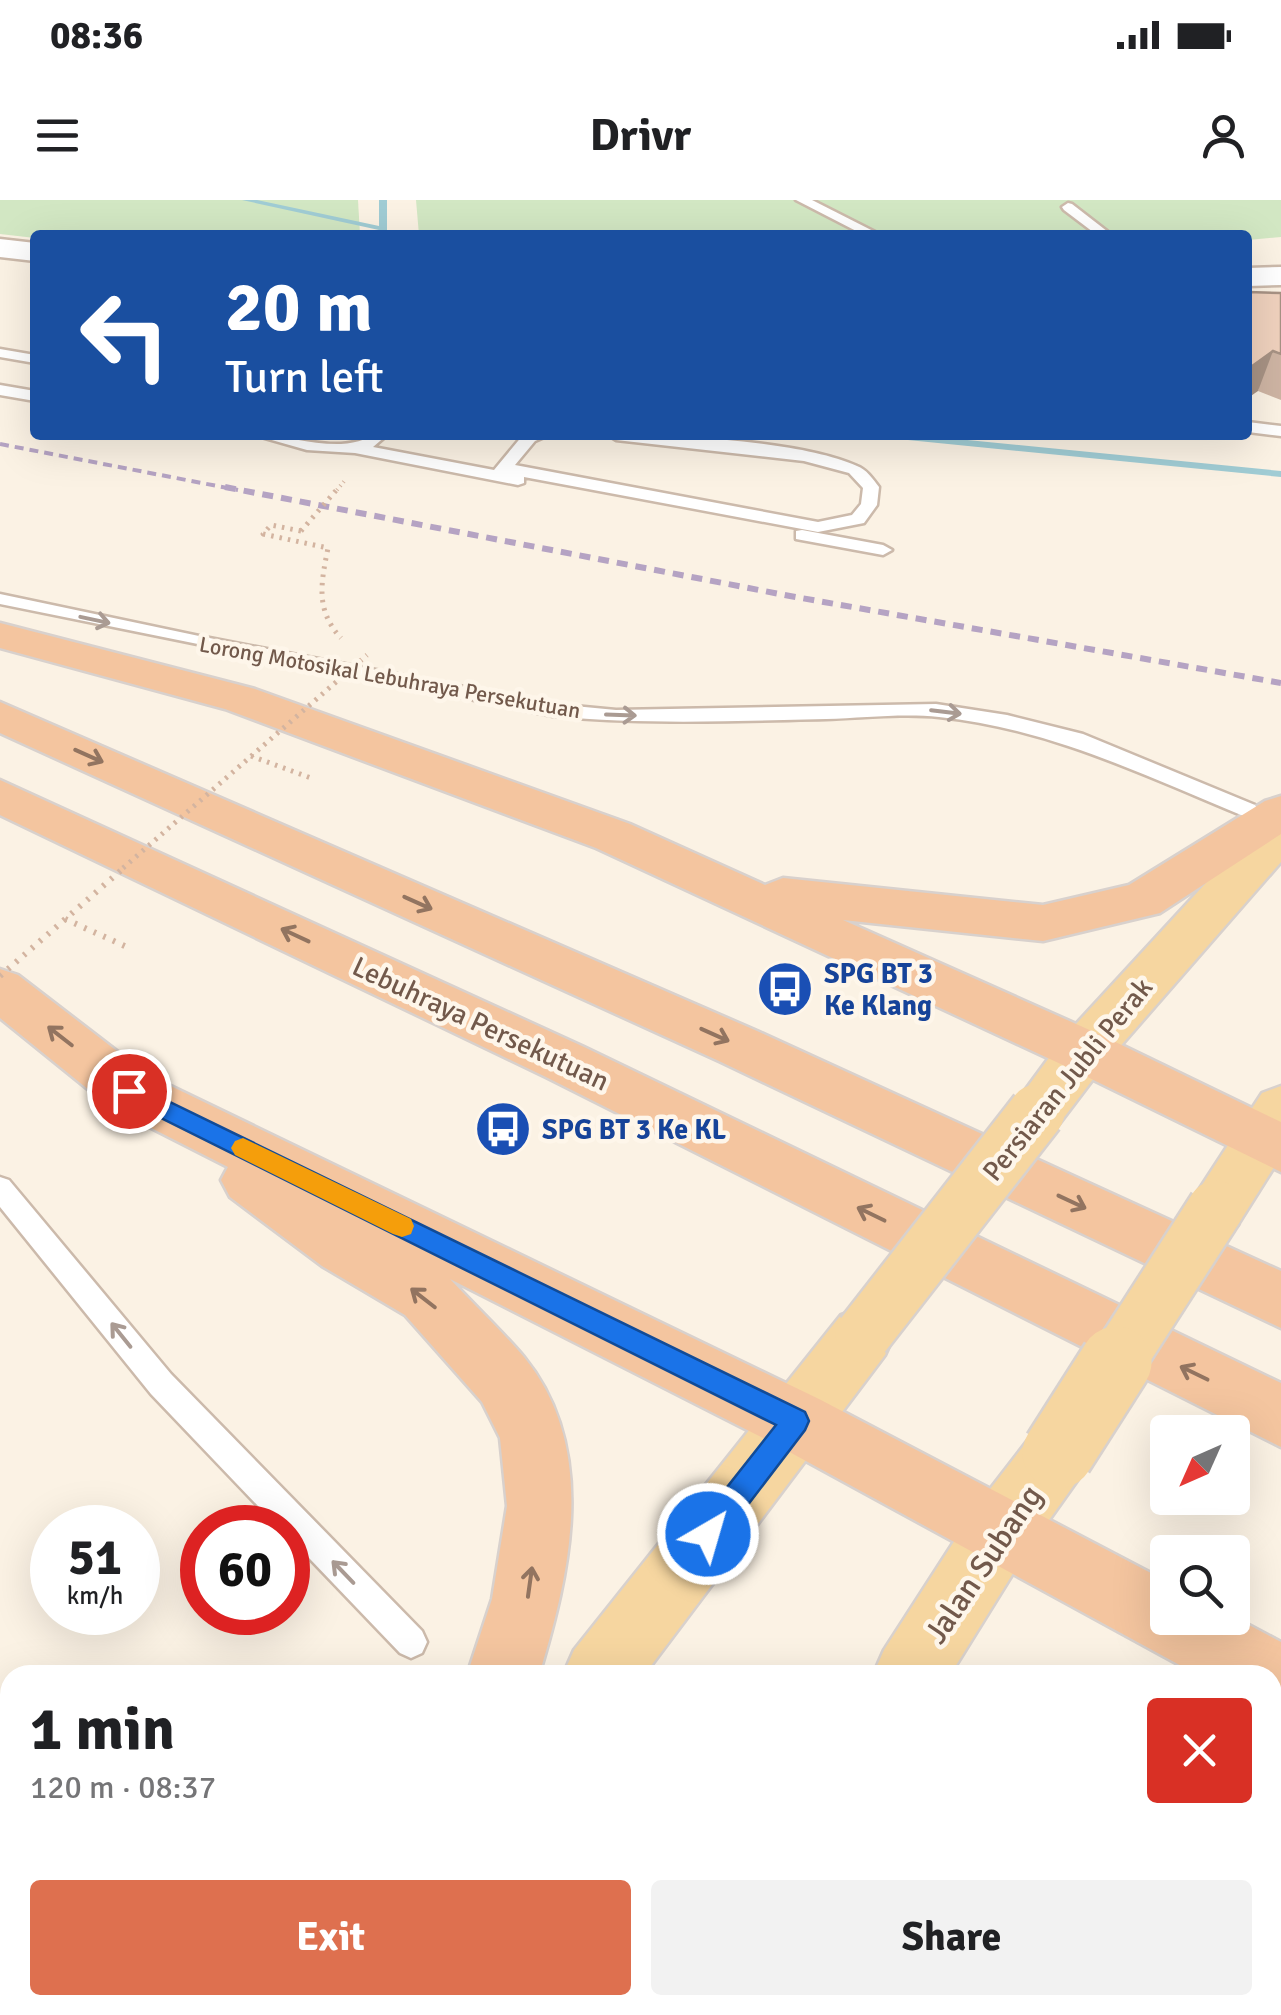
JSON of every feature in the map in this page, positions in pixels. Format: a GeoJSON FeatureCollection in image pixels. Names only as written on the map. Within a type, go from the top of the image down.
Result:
{"type":"FeatureCollection","features":[{"type":"Feature","properties":{"kind":"highway"},"geometry":{"type":"LineString","coordinates":[[0,635],[240,699],[612,836],[1274,1133]]}},
{"type":"Feature","properties":{"kind":"highway"},"geometry":{"type":"LineString","coordinates":[[0,716],[738,1046],[1281,1300]]}},
{"type":"Feature","properties":{"kind":"highway","name":"Lebuhraya Persekutuan"},"geometry":{"type":"LineString","coordinates":[[0,796],[565,1062],[1281,1416]]}},
{"type":"Feature","properties":{"kind":"highway"},"geometry":{"type":"LineString","coordinates":[[741,892],[1043,923],[1143,900],[1270,818]]}},
{"type":"Feature","properties":{"kind":"highway"},"geometry":{"type":"LineString","coordinates":[[0,989],[129,1091],[343,1248],[426,1296],[504,1381],[532,1434],[540,1506],[528,1599],[506,1665]]}},
{"type":"Feature","properties":{"kind":"highway"},"geometry":{"type":"LineString","coordinates":[[129,1091],[796,1421],[1251,1665]]}},
{"type":"Feature","properties":{"kind":"main road","name":"Persiaran Jubli Perak"},"geometry":{"type":"LineString","coordinates":[[796,1421],[1270,818]]}},
{"type":"Feature","properties":{"kind":"main road","name":"Jalan Subang"},"geometry":{"type":"LineString","coordinates":[[915,1665],[1001,1530],[1058,1454],[1216,1208],[1274,1133]]}},
{"type":"Feature","properties":{"kind":"main road"},"geometry":{"type":"LineString","coordinates":[[607,1665],[796,1421]]}},
{"type":"Feature","properties":{"kind":"street"},"geometry":{"type":"LineString","coordinates":[[0,248],[30,251]]}},
{"type":"Feature","properties":{"kind":"street"},"geometry":{"type":"LineString","coordinates":[[1252,278],[1281,276]]}},
{"type":"Feature","properties":{"kind":"lane"},"geometry":{"type":"LineString","coordinates":[[802,200],[864,230]]}},
{"type":"Feature","properties":{"kind":"lane"},"geometry":{"type":"LineString","coordinates":[[1068,207],[1098,230]]}},
{"type":"Feature","properties":{"kind":"lane"},"geometry":{"type":"LineString","coordinates":[[0,353],[30,358]]}},
{"type":"Feature","properties":{"kind":"lane"},"geometry":{"type":"LineString","coordinates":[[0,390],[30,395]]}},
{"type":"Feature","properties":{"kind":"lane"},"geometry":{"type":"LineString","coordinates":[[1252,427],[1281,431]]}},
{"type":"Feature","properties":{"kind":"lane"},"geometry":{"type":"LineString","coordinates":[[295,440],[818,527],[858,520],[869,504],[872,488],[855,470],[805,456],[661,440]]}},
{"type":"Feature","properties":{"kind":"lane"},"geometry":{"type":"LineString","coordinates":[[360,450],[373,440]]}},
{"type":"Feature","properties":{"kind":"lane"},"geometry":{"type":"LineString","coordinates":[[501,472],[528,440]]}},
{"type":"Feature","properties":{"kind":"lane"},"geometry":{"type":"LineString","coordinates":[[501,472],[883,550]]}},
{"type":"Feature","properties":{"kind":"lane","name":"Lorong Motosikal Lebuhraya Persekutuan"},"geometry":{"type":"LineString","coordinates":[[0,599],[552,710],[616,716],[936,710],[1007,721],[1076,739],[1270,818]]}},
{"type":"Feature","properties":{"kind":"lane"},"geometry":{"type":"LineString","coordinates":[[0,1188],[161,1384],[411,1642]]}},
{"type":"Feature","properties":{"kind":"path"},"geometry":{"type":"LineString","coordinates":[[345,641],[331,629],[317,599],[328,548],[263,534],[272,524],[302,531],[346,479]]}},
{"type":"Feature","properties":{"kind":"path"},"geometry":{"type":"LineString","coordinates":[[0,976],[368,654],[356,648]]}},
{"type":"Feature","properties":{"kind":"path"},"geometry":{"type":"LineString","coordinates":[[251,756],[311,778]]}},
{"type":"Feature","properties":{"kind":"path"},"geometry":{"type":"LineString","coordinates":[[65,919],[127,947]]}},
{"type":"Feature","properties":{"kind":"green space"},"geometry":{"type":"Polygon","coordinates":[[[0,200],[358,200],[360,230],[30,230],[30,237],[0,234],[0,200]]]}},
{"type":"Feature","properties":{"kind":"green space"},"geometry":{"type":"Polygon","coordinates":[[[416,200],[1281,200],[1281,237],[1252,240],[1252,230],[419,230],[416,200]]]}},
{"type":"Feature","properties":{"kind":"building"},"geometry":{"type":"Polygon","coordinates":[[[1252,292],[1281,293],[1281,354],[1273,351],[1252,366],[1252,292]]]}},
{"type":"Feature","properties":{"kind":"waterway"},"geometry":{"type":"LineString","coordinates":[[246,200],[383,229]]}},
{"type":"Feature","properties":{"kind":"waterway"},"geometry":{"type":"LineString","coordinates":[[383,200],[383,229]]}},
{"type":"Feature","properties":{"kind":"waterway"},"geometry":{"type":"LineString","coordinates":[[938,440],[1281,474]]}},
{"type":"Feature","properties":{"kind":"railway"},"geometry":{"type":"LineString","coordinates":[[0,444],[238,490]]}},
{"type":"Feature","properties":{"kind":"railway"},"geometry":{"type":"LineString","coordinates":[[225,487],[790,596],[1281,683]]}},
{"type":"Feature","properties":{"kind":"slow traffic"},"geometry":{"type":"LineString","coordinates":[[243,1148],[402,1226]]}},
{"type":"Feature","properties":{"kind":"place","name":"SPG BT 3 Ke Klang"},"geometry":{"type":"Point","coordinates":[785,989]}},
{"type":"Feature","properties":{"kind":"place","name":"SPG BT 3 Ke KL"},"geometry":{"type":"Point","coordinates":[503,1129]}},
{"type":"Feature","properties":{"kind":"route"},"geometry":{"type":"LineString","coordinates":[[129,1091],[796,1421],[708,1534]]}}]}
